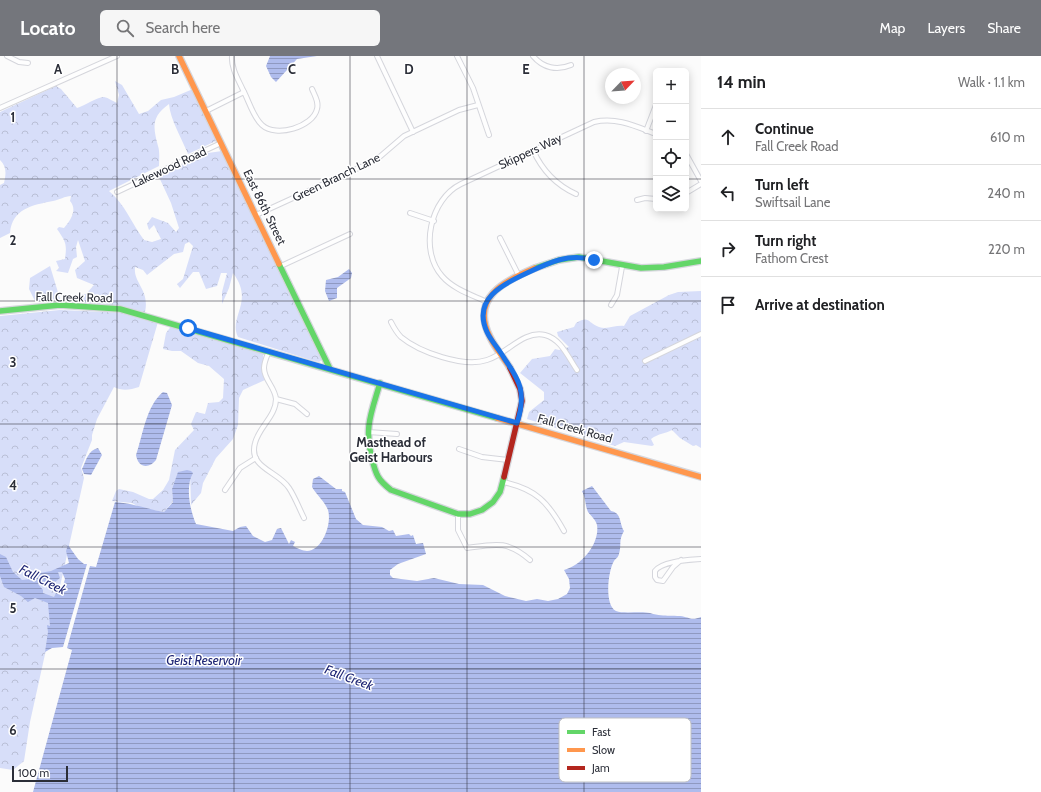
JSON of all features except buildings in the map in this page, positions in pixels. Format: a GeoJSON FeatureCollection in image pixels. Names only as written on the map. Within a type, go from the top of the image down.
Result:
{"type":"FeatureCollection","features":[{"type":"Feature","properties":{"kind":"street"},"geometry":{"type":"LineString","coordinates":[[7,56],[19,62],[28,63]]}},
{"type":"Feature","properties":{"kind":"street"},"geometry":{"type":"LineString","coordinates":[[0,108],[118,56]]}},
{"type":"Feature","properties":{"kind":"street","name":"East 86th Street"},"geometry":{"type":"LineString","coordinates":[[179,56],[330,369]]}},
{"type":"Feature","properties":{"kind":"street"},"geometry":{"type":"LineString","coordinates":[[232,56],[232,67],[244,92],[261,123],[268,129],[281,132],[309,120],[317,110],[318,101],[312,89]]}},
{"type":"Feature","properties":{"kind":"street"},"geometry":{"type":"LineString","coordinates":[[377,56],[413,132]]}},
{"type":"Feature","properties":{"kind":"street"},"geometry":{"type":"LineString","coordinates":[[457,56],[473,88],[489,135]]}},
{"type":"Feature","properties":{"kind":"street"},"geometry":{"type":"LineString","coordinates":[[533,56],[542,64],[551,68],[572,66]]}},
{"type":"Feature","properties":{"kind":"street"},"geometry":{"type":"LineString","coordinates":[[206,111],[244,92]]}},
{"type":"Feature","properties":{"kind":"street","name":"Green Branch Lane"},"geometry":{"type":"LineString","coordinates":[[256,214],[376,160],[399,139],[459,110],[478,105]]}},
{"type":"Feature","properties":{"kind":"street"},"geometry":{"type":"LineString","coordinates":[[646,130],[653,112]]}},
{"type":"Feature","properties":{"kind":"street","name":"Skippers Way"},"geometry":{"type":"LineString","coordinates":[[487,302],[453,286],[438,271],[430,249],[431,232],[441,202],[456,186],[586,126],[600,121],[621,122],[653,133]]}},
{"type":"Feature","properties":{"kind":"street","name":"Lakewood Road"},"geometry":{"type":"LineString","coordinates":[[117,192],[221,143]]}},
{"type":"Feature","properties":{"kind":"street"},"geometry":{"type":"LineString","coordinates":[[533,150],[542,166],[552,178],[562,187],[576,194]]}},
{"type":"Feature","properties":{"kind":"street"},"geometry":{"type":"LineString","coordinates":[[689,159],[701,181]]}},
{"type":"Feature","properties":{"kind":"street"},"geometry":{"type":"LineString","coordinates":[[689,191],[701,184]]}},
{"type":"Feature","properties":{"kind":"street"},"geometry":{"type":"LineString","coordinates":[[637,200],[645,198],[653,199]]}},
{"type":"Feature","properties":{"kind":"street"},"geometry":{"type":"LineString","coordinates":[[410,213],[434,220]]}},
{"type":"Feature","properties":{"kind":"street"},"geometry":{"type":"LineString","coordinates":[[281,266],[350,234]]}},
{"type":"Feature","properties":{"kind":"street"},"geometry":{"type":"LineString","coordinates":[[500,238],[519,277]]}},
{"type":"Feature","properties":{"kind":"street"},"geometry":{"type":"LineString","coordinates":[[380,383],[370,416],[368,443],[375,472],[385,486],[394,491],[458,514],[474,513],[486,508],[496,498],[503,482],[521,408],[520,389],[515,374],[487,333],[484,324],[484,312],[487,302],[498,288],[550,262],[567,257],[586,258],[622,267],[654,268],[701,261]]}},
{"type":"Feature","properties":{"kind":"street"},"geometry":{"type":"LineString","coordinates":[[611,305],[617,295],[622,267]]}},
{"type":"Feature","properties":{"kind":"street","name":"Fall Creek Road"},"geometry":{"type":"LineString","coordinates":[[0,311],[60,305],[120,309],[701,477]]}},
{"type":"Feature","properties":{"kind":"street"},"geometry":{"type":"LineString","coordinates":[[391,322],[402,337],[414,346],[458,360],[480,362],[501,354],[527,336],[536,334],[546,335],[560,345],[577,370]]}},
{"type":"Feature","properties":{"kind":"street"},"geometry":{"type":"LineString","coordinates":[[645,361],[701,335]]}},
{"type":"Feature","properties":{"kind":"street"},"geometry":{"type":"LineString","coordinates":[[268,351],[264,372],[276,399],[272,412],[256,441],[254,452],[263,468],[283,481],[289,488],[304,518]]}},
{"type":"Feature","properties":{"kind":"street"},"geometry":{"type":"LineString","coordinates":[[276,399],[294,403],[307,414]]}},
{"type":"Feature","properties":{"kind":"street"},"geometry":{"type":"LineString","coordinates":[[368,432],[397,434]]}},
{"type":"Feature","properties":{"kind":"street"},"geometry":{"type":"LineString","coordinates":[[459,449],[482,457],[508,460]]}},
{"type":"Feature","properties":{"kind":"street"},"geometry":{"type":"LineString","coordinates":[[225,490],[240,468],[256,458]]}},
{"type":"Feature","properties":{"kind":"street"},"geometry":{"type":"LineString","coordinates":[[503,482],[524,488],[541,498],[552,510],[564,531]]}},
{"type":"Feature","properties":{"kind":"street"},"geometry":{"type":"LineString","coordinates":[[458,514],[458,530],[466,548],[493,544],[508,545],[520,551],[530,560]]}},
{"type":"Feature","properties":{"kind":"street"},"geometry":{"type":"LineString","coordinates":[[681,560],[673,567],[663,581],[657,580],[654,577],[655,571],[660,566],[681,560],[701,558]]}},
{"type":"Feature","properties":{"kind":"green space"},"geometry":{"type":"Polygon","coordinates":[[[115,81],[122,85],[139,114],[148,111],[161,100],[174,97],[193,89],[218,140],[188,154],[174,122],[169,104],[159,113],[155,123],[155,133],[159,151],[159,166],[109,191],[120,202],[144,240],[152,242],[161,239],[154,225],[149,230],[147,224],[152,217],[168,223],[176,232],[179,228],[171,203],[159,177],[208,153],[222,151],[323,359],[319,362],[238,337],[236,323],[242,301],[242,292],[233,273],[229,288],[222,304],[222,292],[227,273],[221,273],[217,286],[206,289],[199,272],[193,272],[180,288],[177,284],[183,279],[193,246],[189,242],[185,244],[183,252],[174,254],[147,275],[143,270],[135,267],[136,278],[144,292],[146,304],[145,312],[115,307],[77,304],[75,299],[78,294],[86,294],[94,285],[77,278],[75,270],[85,261],[78,240],[76,247],[77,257],[73,259],[68,273],[56,271],[59,268],[56,261],[65,259],[66,250],[64,240],[57,229],[59,227],[64,228],[72,215],[73,208],[70,201],[71,196],[38,204],[24,210],[15,218],[10,233],[0,238],[0,185],[4,183],[5,168],[0,160],[0,112],[56,86],[61,89],[77,108],[102,97],[117,103],[119,95],[115,81]]]}},
{"type":"Feature","properties":{"kind":"green space"},"geometry":{"type":"Polygon","coordinates":[[[50,266],[60,299],[35,301],[29,289],[30,278],[50,266]]]}},
{"type":"Feature","properties":{"kind":"green space"},"geometry":{"type":"Polygon","coordinates":[[[701,291],[701,448],[696,445],[693,446],[680,438],[672,430],[651,439],[654,445],[652,446],[624,442],[615,446],[527,419],[529,412],[544,400],[544,392],[520,373],[532,359],[550,356],[555,349],[559,350],[569,347],[558,336],[557,332],[574,327],[576,323],[584,320],[588,320],[602,328],[624,326],[630,316],[669,295],[678,292],[701,291]]]}},
{"type":"Feature","properties":{"kind":"green space"},"geometry":{"type":"Polygon","coordinates":[[[60,310],[127,313],[158,322],[139,387],[126,390],[114,387],[97,419],[92,440],[81,468],[84,478],[30,722],[24,761],[13,770],[0,768],[0,316],[60,310]]]}},
{"type":"Feature","properties":{"kind":"green space"},"geometry":{"type":"Polygon","coordinates":[[[172,325],[263,353],[265,380],[243,390],[239,398],[238,425],[233,439],[216,458],[203,483],[201,493],[191,505],[190,471],[179,472],[172,489],[173,501],[164,512],[141,508],[132,503],[112,501],[116,491],[119,489],[133,492],[149,499],[153,499],[163,490],[169,480],[175,450],[194,430],[191,424],[196,412],[205,414],[208,403],[219,402],[223,398],[224,379],[209,366],[198,363],[181,351],[163,349],[166,333],[172,325]]]}},
{"type":"Feature","properties":{"kind":"water"},"geometry":{"type":"Polygon","coordinates":[[[270,56],[317,56],[297,59],[276,82],[271,77],[266,66],[270,56]]]}},
{"type":"Feature","properties":{"kind":"water"},"geometry":{"type":"Polygon","coordinates":[[[349,269],[352,273],[351,278],[337,288],[337,298],[329,301],[325,291],[326,280],[338,277],[349,269]]]}},
{"type":"Feature","properties":{"kind":"water"},"geometry":{"type":"Polygon","coordinates":[[[163,392],[167,393],[172,405],[156,460],[150,465],[144,466],[139,463],[136,455],[149,413],[157,398],[163,392]]]}},
{"type":"Feature","properties":{"kind":"water"},"geometry":{"type":"Polygon","coordinates":[[[98,448],[102,455],[91,475],[84,474],[82,469],[88,456],[92,451],[98,448]]]}},
{"type":"Feature","properties":{"kind":"water","name":"Geist Reservoir"},"geometry":{"type":"Polygon","coordinates":[[[187,470],[193,473],[189,485],[189,498],[196,524],[233,531],[240,527],[246,526],[253,536],[265,542],[272,540],[277,529],[281,528],[289,544],[291,540],[295,542],[293,546],[307,551],[318,546],[322,541],[329,522],[327,507],[312,487],[313,479],[319,476],[336,489],[342,489],[342,491],[345,492],[356,519],[363,525],[382,527],[389,531],[393,530],[396,536],[409,534],[411,536],[413,535],[416,544],[423,543],[426,554],[398,564],[390,570],[390,575],[393,578],[417,581],[434,578],[459,584],[483,585],[505,596],[526,601],[537,599],[548,601],[558,599],[567,594],[570,588],[569,579],[564,570],[577,564],[583,559],[596,539],[597,525],[595,520],[588,512],[582,491],[592,486],[611,511],[615,512],[619,516],[624,531],[621,537],[618,557],[614,561],[610,572],[608,588],[612,608],[616,611],[623,612],[646,612],[692,619],[701,617],[701,792],[33,792],[72,650],[67,648],[90,566],[96,567],[115,502],[164,512],[173,502],[172,489],[178,472],[187,470]]]}},
{"type":"Feature","properties":{"kind":"water","name":"Fall Creek"},"geometry":{"type":"Polygon","coordinates":[[[68,545],[78,559],[84,564],[87,564],[63,647],[52,648],[45,652],[48,632],[47,625],[50,626],[48,603],[35,598],[28,602],[21,596],[4,587],[0,576],[0,554],[6,557],[13,572],[22,580],[38,577],[40,573],[51,571],[69,563],[66,551],[68,545]],[[58,572],[60,578],[55,582],[38,584],[43,590],[43,593],[54,597],[57,591],[62,589],[65,579],[62,572],[58,572]]]}},
{"type":"Feature","properties":{"kind":"traffic: fast"},"geometry":{"type":"LineString","coordinates":[[535,268],[559,260],[579,257],[641,268],[664,267],[701,261]]}},
{"type":"Feature","properties":{"kind":"traffic: fast"},"geometry":{"type":"LineString","coordinates":[[279,264],[330,369]]}},
{"type":"Feature","properties":{"kind":"traffic: fast"},"geometry":{"type":"LineString","coordinates":[[0,311],[60,305],[120,309],[497,418]]}},
{"type":"Feature","properties":{"kind":"traffic: fast"},"geometry":{"type":"LineString","coordinates":[[380,383],[371,412],[369,429],[370,448],[376,473],[380,480],[391,490],[458,514],[470,514],[482,510],[493,502],[500,492],[504,477]]}},
{"type":"Feature","properties":{"kind":"traffic: slow"},"geometry":{"type":"LineString","coordinates":[[179,56],[279,264]]}},
{"type":"Feature","properties":{"kind":"traffic: slow"},"geometry":{"type":"LineString","coordinates":[[510,368],[490,337],[485,323],[484,312],[487,301],[502,285],[535,268]]}},
{"type":"Feature","properties":{"kind":"traffic: slow"},"geometry":{"type":"LineString","coordinates":[[497,418],[701,477]]}},
{"type":"Feature","properties":{"kind":"traffic: jam"},"geometry":{"type":"LineString","coordinates":[[504,477],[522,401],[520,389],[510,368]]}},
{"type":"Feature","properties":{"kind":"district","name":"Masthead of Geist Harbours"},"geometry":{"type":"Point","coordinates":[391,450]}},
{"type":"Feature","properties":{"kind":"route"},"geometry":{"type":"LineString","coordinates":[[188,328],[517,423],[522,398],[520,389],[515,374],[486,331],[484,324],[484,310],[487,302],[495,290],[501,286],[550,262],[567,257],[594,260]]}}]}
